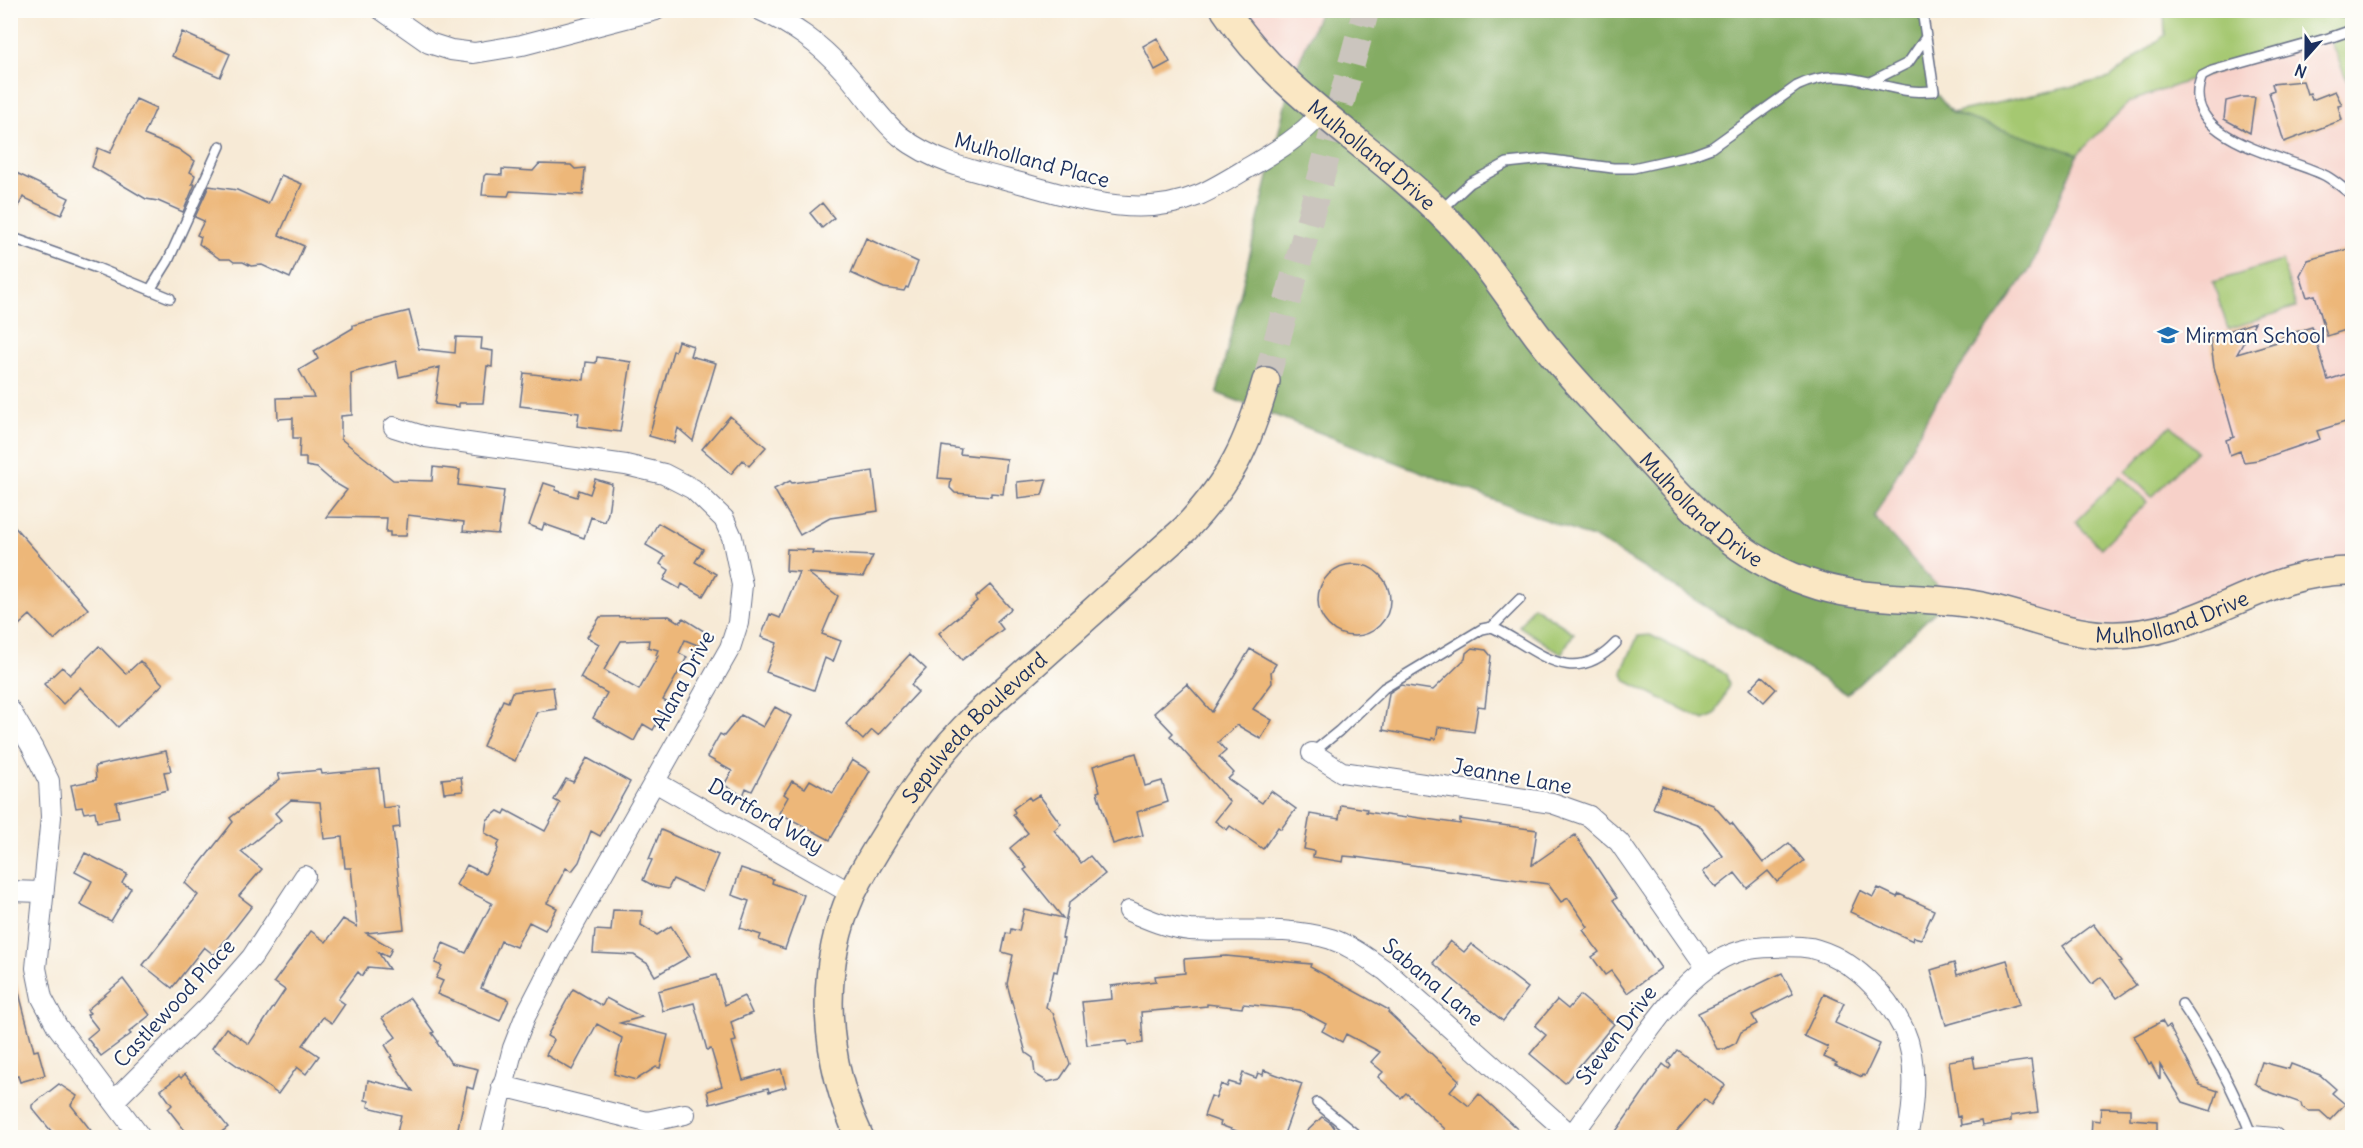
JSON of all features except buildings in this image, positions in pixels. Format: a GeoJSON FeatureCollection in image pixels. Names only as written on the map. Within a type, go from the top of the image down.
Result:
{"type":"FeatureCollection","features":[{"type":"Feature","properties":{"kind":"main road","name":"Mulholland Drive"},"geometry":{"type":"LineString","coordinates":[[1225,10],[1237,29],[1261,57],[1440,212],[1484,261],[1566,371],[1698,515],[1729,541],[1757,560],[1818,586],[1856,594],[1951,601],[1989,607],[2067,629],[2108,635],[2150,633],[2172,628],[2284,581],[2307,575],[2352,572]]}},
{"type":"Feature","properties":{"kind":"main road","name":"Sepulveda Boulevard"},"geometry":{"type":"LineString","coordinates":[[860,1137],[845,1107],[834,1066],[828,1004],[831,964],[852,894],[912,791],[954,738],[1185,529],[1206,507],[1222,486],[1239,456],[1257,413],[1266,381]]}},
{"type":"Feature","properties":{"kind":"street"},"geometry":{"type":"LineString","coordinates":[[382,10],[429,43],[452,50],[474,53],[522,45],[656,10]]}},
{"type":"Feature","properties":{"kind":"street","name":"Mulholland Place"},"geometry":{"type":"LineString","coordinates":[[760,10],[803,32],[824,50],[899,135],[920,150],[942,161],[967,169],[1114,206],[1140,207],[1168,204],[1198,195],[1288,145],[1322,112]]}},
{"type":"Feature","properties":{"kind":"street","name":"Alana Drive"},"geometry":{"type":"LineString","coordinates":[[394,427],[426,437],[626,465],[664,474],[693,489],[724,519],[732,537],[742,585],[738,623],[730,648],[560,950],[525,1017],[513,1048],[490,1137]]}},
{"type":"Feature","properties":{"kind":"street"},"geometry":{"type":"LineString","coordinates":[[10,710],[49,781],[51,817],[36,968],[42,998],[57,1026],[141,1137]]}},
{"type":"Feature","properties":{"kind":"street","name":"Jeanne Lane"},"geometry":{"type":"LineString","coordinates":[[1312,753],[1342,772],[1552,803],[1589,816],[1619,842],[1707,968]]}},
{"type":"Feature","properties":{"kind":"street","name":"Dartford Way"},"geometry":{"type":"LineString","coordinates":[[655,782],[852,894]]}},
{"type":"Feature","properties":{"kind":"street","name":"Castlewood Place"},"geometry":{"type":"LineString","coordinates":[[114,1101],[210,1005],[252,957],[305,876]]}},
{"type":"Feature","properties":{"kind":"street"},"geometry":{"type":"LineString","coordinates":[[10,891],[42,892]]}},
{"type":"Feature","properties":{"kind":"street","name":"Sabana Lane"},"geometry":{"type":"LineString","coordinates":[[1129,911],[1160,925],[1188,930],[1282,930],[1330,939],[1354,949],[1386,971],[1571,1136]]}},
{"type":"Feature","properties":{"kind":"street","name":"Steven Drive"},"geometry":{"type":"LineString","coordinates":[[1571,1136],[1668,1003],[1707,968],[1750,947],[1798,946],[1835,958],[1880,991],[1905,1032],[1913,1077],[1911,1121],[1907,1137]]}},
{"type":"Feature","properties":{"kind":"street"},"geometry":{"type":"LineString","coordinates":[[502,1086],[647,1122],[685,1114]]}},
{"type":"Feature","properties":{"kind":"street"},"geometry":{"type":"LineString","coordinates":[[2247,1137],[2274,1137]]}},
{"type":"Feature","properties":{"kind":"lane"},"geometry":{"type":"LineString","coordinates":[[1440,212],[1470,183],[1507,163],[1544,159],[1613,168],[1652,165],[1712,148],[1797,86],[1812,79],[1842,77],[1872,81],[1911,91],[1934,91],[1922,10]]}},
{"type":"Feature","properties":{"kind":"lane"},"geometry":{"type":"LineString","coordinates":[[2324,10],[2352,12]]}},
{"type":"Feature","properties":{"kind":"lane"},"geometry":{"type":"LineString","coordinates":[[2352,30],[2212,70],[2202,76],[2197,95],[2200,111],[2222,132],[2253,148],[2326,176],[2352,195]]}},
{"type":"Feature","properties":{"kind":"lane"},"geometry":{"type":"LineString","coordinates":[[1872,81],[1908,63],[1926,38]]}},
{"type":"Feature","properties":{"kind":"lane"},"geometry":{"type":"LineString","coordinates":[[150,290],[168,261],[220,146]]}},
{"type":"Feature","properties":{"kind":"lane"},"geometry":{"type":"LineString","coordinates":[[10,237],[170,298]]}},
{"type":"Feature","properties":{"kind":"lane"},"geometry":{"type":"LineString","coordinates":[[1312,753],[1384,688],[1469,636],[1492,627],[1520,599]]}},
{"type":"Feature","properties":{"kind":"lane"},"geometry":{"type":"LineString","coordinates":[[1492,627],[1542,657],[1561,664],[1580,665],[1594,661],[1616,643]]}},
{"type":"Feature","properties":{"kind":"lane"},"geometry":{"type":"LineString","coordinates":[[2182,1004],[2204,1036],[2232,1087],[2247,1137]]}},
{"type":"Feature","properties":{"kind":"lane"},"geometry":{"type":"LineString","coordinates":[[1317,1103],[1360,1137]]}},
{"type":"Feature","properties":{"kind":"shaded area"},"geometry":{"type":"Polygon","coordinates":[[[1225,11],[1320,11],[1290,84],[1225,11]]]}},
{"type":"Feature","properties":{"kind":"shaded area","name":"Mirman School"},"geometry":{"type":"Polygon","coordinates":[[[2329,38],[2352,92],[2352,571],[2150,633],[1949,599],[1874,518],[1935,403],[2031,268],[2078,154],[2129,102],[2202,76],[2329,38]]]}},
{"type":"Feature","properties":{"kind":"green space"},"geometry":{"type":"Polygon","coordinates":[[[2323,10],[2352,12],[2352,92],[2329,38],[2202,76],[2129,102],[2078,154],[1952,113],[2110,78],[2165,35],[2164,11],[2323,10]]]}},
{"type":"Feature","properties":{"kind":"green space"},"geometry":{"type":"Polygon","coordinates":[[[1320,11],[1922,11],[1934,91],[1952,113],[2078,154],[2031,268],[1935,403],[1874,517],[1949,599],[1847,694],[1600,541],[1217,393],[1290,84],[1320,11]]]}},
{"type":"Feature","properties":{"kind":"green space"},"geometry":{"type":"Polygon","coordinates":[[[2282,261],[2296,307],[2228,329],[2213,282],[2282,261]]]}},
{"type":"Feature","properties":{"kind":"green space"},"geometry":{"type":"Polygon","coordinates":[[[2171,425],[2197,451],[2152,497],[2126,471],[2171,425]]]}},
{"type":"Feature","properties":{"kind":"green space"},"geometry":{"type":"Polygon","coordinates":[[[2121,476],[2147,502],[2101,548],[2075,522],[2121,476]]]}},
{"type":"Feature","properties":{"kind":"green space"},"geometry":{"type":"Polygon","coordinates":[[[1533,606],[1574,633],[1561,654],[1519,626],[1533,606]]]}},
{"type":"Feature","properties":{"kind":"green space"},"geometry":{"type":"Polygon","coordinates":[[[1650,635],[1726,674],[1729,685],[1715,715],[1704,720],[1626,681],[1622,671],[1638,636],[1650,635]]]}},
{"type":"Feature","properties":{"kind":"tunnel"},"geometry":{"type":"LineString","coordinates":[[1266,381],[1366,10]]}},
{"type":"Feature","properties":{"kind":"place","name":"Mirman School"},"geometry":{"type":"Point","coordinates":[2168,335]}}]}
